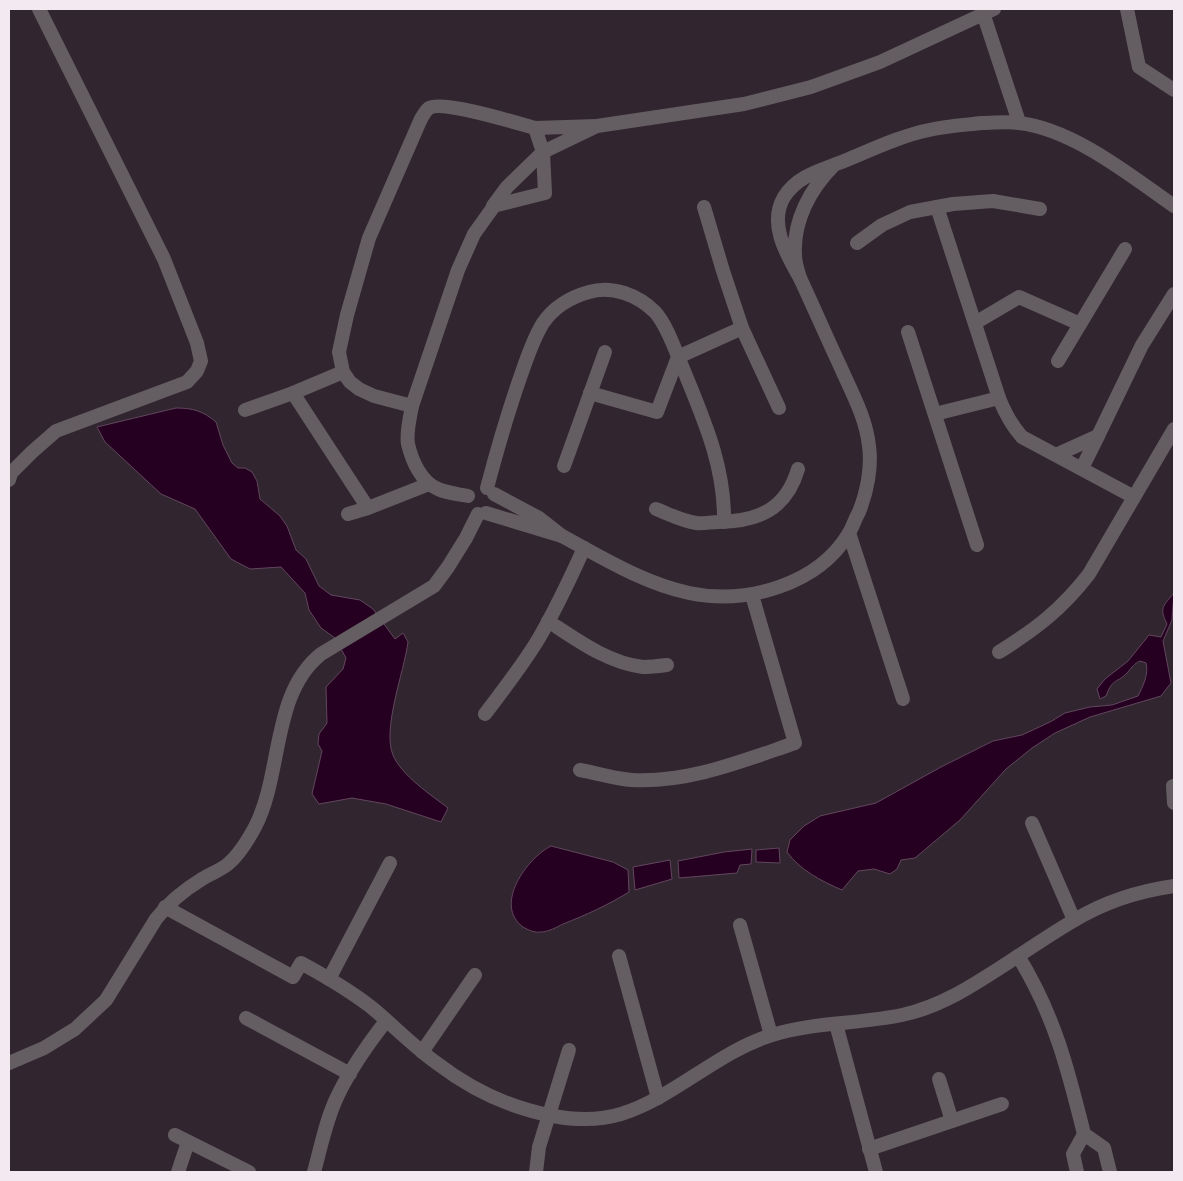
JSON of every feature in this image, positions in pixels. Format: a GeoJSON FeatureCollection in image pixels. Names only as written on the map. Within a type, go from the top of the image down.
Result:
{"type":"FeatureCollection","features":[{"type":"Feature","properties":{"kind":"street"},"geometry":{"type":"LineString","coordinates":[[9,480],[11,473],[56,431],[187,382],[197,371],[201,361],[197,343],[164,259],[39,9]]}},
{"type":"Feature","properties":{"kind":"street"},"geometry":{"type":"LineString","coordinates":[[1127,9],[1139,67],[1174,90]]}},
{"type":"Feature","properties":{"kind":"street"},"geometry":{"type":"LineString","coordinates":[[412,406],[374,396],[359,389],[350,382],[343,372],[339,352],[347,314],[369,238],[420,121],[429,109],[438,106],[452,107],[535,128],[597,126],[744,104],[811,87],[880,62],[989,11],[1019,122]]}},
{"type":"Feature","properties":{"kind":"street"},"geometry":{"type":"LineString","coordinates":[[562,536],[470,509],[468,496],[473,489],[482,486],[539,518],[562,536],[584,548],[651,582],[691,593],[736,596],[752,595],[795,581],[820,564],[837,549],[849,533],[863,502],[868,479],[870,447],[856,400],[800,278],[786,254],[779,235],[779,214],[784,198],[798,181],[813,172],[896,140],[928,130],[956,125],[1019,122],[1052,132],[1103,157],[1174,206]]}},
{"type":"Feature","properties":{"kind":"street"},"geometry":{"type":"LineString","coordinates":[[468,496],[438,489],[429,484],[414,463],[408,443],[408,424],[412,406],[458,270],[474,234],[507,187],[542,152],[597,126]]}},
{"type":"Feature","properties":{"kind":"street"},"geometry":{"type":"LineString","coordinates":[[494,206],[546,193],[542,152],[535,128]]}},
{"type":"Feature","properties":{"kind":"street"},"geometry":{"type":"LineString","coordinates":[[800,278],[794,257],[795,238],[801,214],[819,180],[834,165]]}},
{"type":"Feature","properties":{"kind":"street"},"geometry":{"type":"LineString","coordinates":[[857,244],[882,225],[910,212],[993,201],[1040,208]]}},
{"type":"Feature","properties":{"kind":"street"},"geometry":{"type":"LineString","coordinates":[[704,207],[742,328],[778,408]]}},
{"type":"Feature","properties":{"kind":"street"},"geometry":{"type":"LineString","coordinates":[[937,207],[1006,415],[1022,437],[1134,497]]}},
{"type":"Feature","properties":{"kind":"street"},"geometry":{"type":"LineString","coordinates":[[1058,361],[1125,248]]}},
{"type":"Feature","properties":{"kind":"street"},"geometry":{"type":"LineString","coordinates":[[9,1063],[44,1048],[74,1029],[106,1000],[165,907],[202,878],[227,865],[242,849],[256,825],[270,788],[292,691],[306,668],[321,654],[434,586],[482,514],[493,508],[495,499],[490,491],[505,421],[530,350],[544,322],[560,305],[575,296],[598,290],[620,291],[641,301],[656,313],[669,336],[711,438],[719,466],[724,522]]}},
{"type":"Feature","properties":{"kind":"street"},"geometry":{"type":"LineString","coordinates":[[1082,468],[1142,345],[1174,294]]}},
{"type":"Feature","properties":{"kind":"street"},"geometry":{"type":"LineString","coordinates":[[974,323],[1019,297],[1080,324]]}},
{"type":"Feature","properties":{"kind":"street"},"geometry":{"type":"LineString","coordinates":[[590,392],[657,412],[678,358],[742,328]]}},
{"type":"Feature","properties":{"kind":"street"},"geometry":{"type":"LineString","coordinates":[[908,332],[977,545]]}},
{"type":"Feature","properties":{"kind":"street"},"geometry":{"type":"LineString","coordinates":[[564,466],[605,352]]}},
{"type":"Feature","properties":{"kind":"street"},"geometry":{"type":"LineString","coordinates":[[245,410],[293,393],[343,372]]}},
{"type":"Feature","properties":{"kind":"street"},"geometry":{"type":"LineString","coordinates":[[293,393],[368,508]]}},
{"type":"Feature","properties":{"kind":"street"},"geometry":{"type":"LineString","coordinates":[[935,414],[999,398]]}},
{"type":"Feature","properties":{"kind":"street"},"geometry":{"type":"LineString","coordinates":[[999,652],[1033,630],[1077,590],[1089,574],[1174,429]]}},
{"type":"Feature","properties":{"kind":"street"},"geometry":{"type":"LineString","coordinates":[[1056,454],[1098,436]]}},
{"type":"Feature","properties":{"kind":"street"},"geometry":{"type":"LineString","coordinates":[[656,509],[696,523],[745,520],[762,514],[778,503],[790,488],[798,469]]}},
{"type":"Feature","properties":{"kind":"street"},"geometry":{"type":"LineString","coordinates":[[348,514],[429,484]]}},
{"type":"Feature","properties":{"kind":"street"},"geometry":{"type":"LineString","coordinates":[[849,533],[903,699]]}},
{"type":"Feature","properties":{"kind":"street"},"geometry":{"type":"LineString","coordinates":[[485,714],[538,640],[584,548]]}},
{"type":"Feature","properties":{"kind":"street"},"geometry":{"type":"LineString","coordinates":[[580,770],[631,780],[670,780],[717,770],[795,743],[752,595]]}},
{"type":"Feature","properties":{"kind":"street"},"geometry":{"type":"LineString","coordinates":[[548,621],[584,645],[610,658],[643,666],[667,665]]}},
{"type":"Feature","properties":{"kind":"street"},"geometry":{"type":"LineString","coordinates":[[1173,786],[1174,803]]}},
{"type":"Feature","properties":{"kind":"street"},"geometry":{"type":"LineString","coordinates":[[1032,823],[1074,920]]}},
{"type":"Feature","properties":{"kind":"street"},"geometry":{"type":"LineString","coordinates":[[329,979],[390,863]]}},
{"type":"Feature","properties":{"kind":"street"},"geometry":{"type":"LineString","coordinates":[[165,907],[293,977],[301,963],[329,979],[355,995],[422,1052],[459,1080],[487,1096],[519,1108],[549,1115],[571,1119],[595,1120],[618,1116],[640,1108],[730,1054],[771,1035],[804,1028],[892,1017],[929,1007],[956,994],[1074,920],[1106,904],[1146,891],[1174,886]]}},
{"type":"Feature","properties":{"kind":"street"},"geometry":{"type":"LineString","coordinates":[[740,925],[771,1035]]}},
{"type":"Feature","properties":{"kind":"street"},"geometry":{"type":"LineString","coordinates":[[619,956],[658,1098]]}},
{"type":"Feature","properties":{"kind":"street"},"geometry":{"type":"LineString","coordinates":[[1018,956],[1032,979],[1049,1014],[1068,1068],[1084,1134],[1104,1148],[1110,1172]]}},
{"type":"Feature","properties":{"kind":"street"},"geometry":{"type":"LineString","coordinates":[[422,1052],[475,975]]}},
{"type":"Feature","properties":{"kind":"street"},"geometry":{"type":"LineString","coordinates":[[246,1018],[350,1074]]}},
{"type":"Feature","properties":{"kind":"street"},"geometry":{"type":"LineString","coordinates":[[314,1172],[328,1120],[337,1096],[372,1039],[386,1021]]}},
{"type":"Feature","properties":{"kind":"street"},"geometry":{"type":"LineString","coordinates":[[836,1024],[876,1172]]}},
{"type":"Feature","properties":{"kind":"street"},"geometry":{"type":"LineString","coordinates":[[529,1172],[539,1148],[569,1050]]}},
{"type":"Feature","properties":{"kind":"street"},"geometry":{"type":"LineString","coordinates":[[939,1079],[952,1121]]}},
{"type":"Feature","properties":{"kind":"street"},"geometry":{"type":"LineString","coordinates":[[869,1149],[1002,1104]]}},
{"type":"Feature","properties":{"kind":"street"},"geometry":{"type":"LineString","coordinates":[[1077,1172],[1073,1154],[1084,1134]]}},
{"type":"Feature","properties":{"kind":"street"},"geometry":{"type":"LineString","coordinates":[[174,1136],[245,1172]]}},
{"type":"Feature","properties":{"kind":"street"},"geometry":{"type":"LineString","coordinates":[[178,1172],[188,1142]]}},
{"type":"Feature","properties":{"kind":"street"},"geometry":{"type":"LineString","coordinates":[[536,1172],[539,1148]]}},
{"type":"Feature","properties":{"kind":"shaded area"},"geometry":{"type":"Polygon","coordinates":[[[176,408],[198,411],[216,422],[223,445],[232,463],[238,468],[245,468],[252,472],[257,481],[260,499],[280,516],[287,526],[296,550],[306,559],[319,586],[331,595],[360,600],[373,609],[395,639],[403,633],[408,642],[392,716],[390,744],[397,762],[409,777],[448,808],[441,822],[386,804],[352,798],[319,804],[312,794],[322,751],[318,744],[319,734],[327,723],[326,687],[343,669],[346,658],[335,638],[321,628],[309,610],[305,593],[281,567],[250,569],[231,559],[195,509],[161,494],[105,442],[97,427],[176,408]]]}},
{"type":"Feature","properties":{"kind":"shaded area"},"geometry":{"type":"Polygon","coordinates":[[[1174,593],[1172,620],[1163,641],[1171,683],[1161,696],[1090,717],[1055,733],[1032,748],[1006,769],[960,820],[915,858],[901,860],[897,869],[890,874],[874,869],[858,871],[842,890],[812,874],[798,864],[787,852],[790,840],[804,826],[820,816],[876,803],[993,741],[1022,735],[1065,713],[1090,707],[1112,705],[1138,696],[1144,684],[1147,671],[1146,663],[1140,661],[1124,676],[1113,683],[1106,696],[1100,699],[1097,689],[1105,679],[1128,661],[1149,635],[1161,637],[1167,624],[1163,614],[1163,607],[1174,593]]]}},
{"type":"Feature","properties":{"kind":"shaded area"},"geometry":{"type":"Polygon","coordinates":[[[551,846],[613,862],[628,870],[629,892],[597,910],[544,932],[536,932],[523,927],[515,918],[511,907],[512,895],[524,871],[532,861],[551,846]]]}},
{"type":"Feature","properties":{"kind":"shaded area"},"geometry":{"type":"Polygon","coordinates":[[[779,848],[780,863],[756,862],[756,850],[779,848]]]}},
{"type":"Feature","properties":{"kind":"shaded area"},"geometry":{"type":"Polygon","coordinates":[[[752,849],[751,864],[740,865],[737,873],[679,878],[678,861],[724,852],[752,849]]]}},
{"type":"Feature","properties":{"kind":"shaded area"},"geometry":{"type":"Polygon","coordinates":[[[670,860],[672,879],[635,890],[633,867],[670,860]]]}}]}
